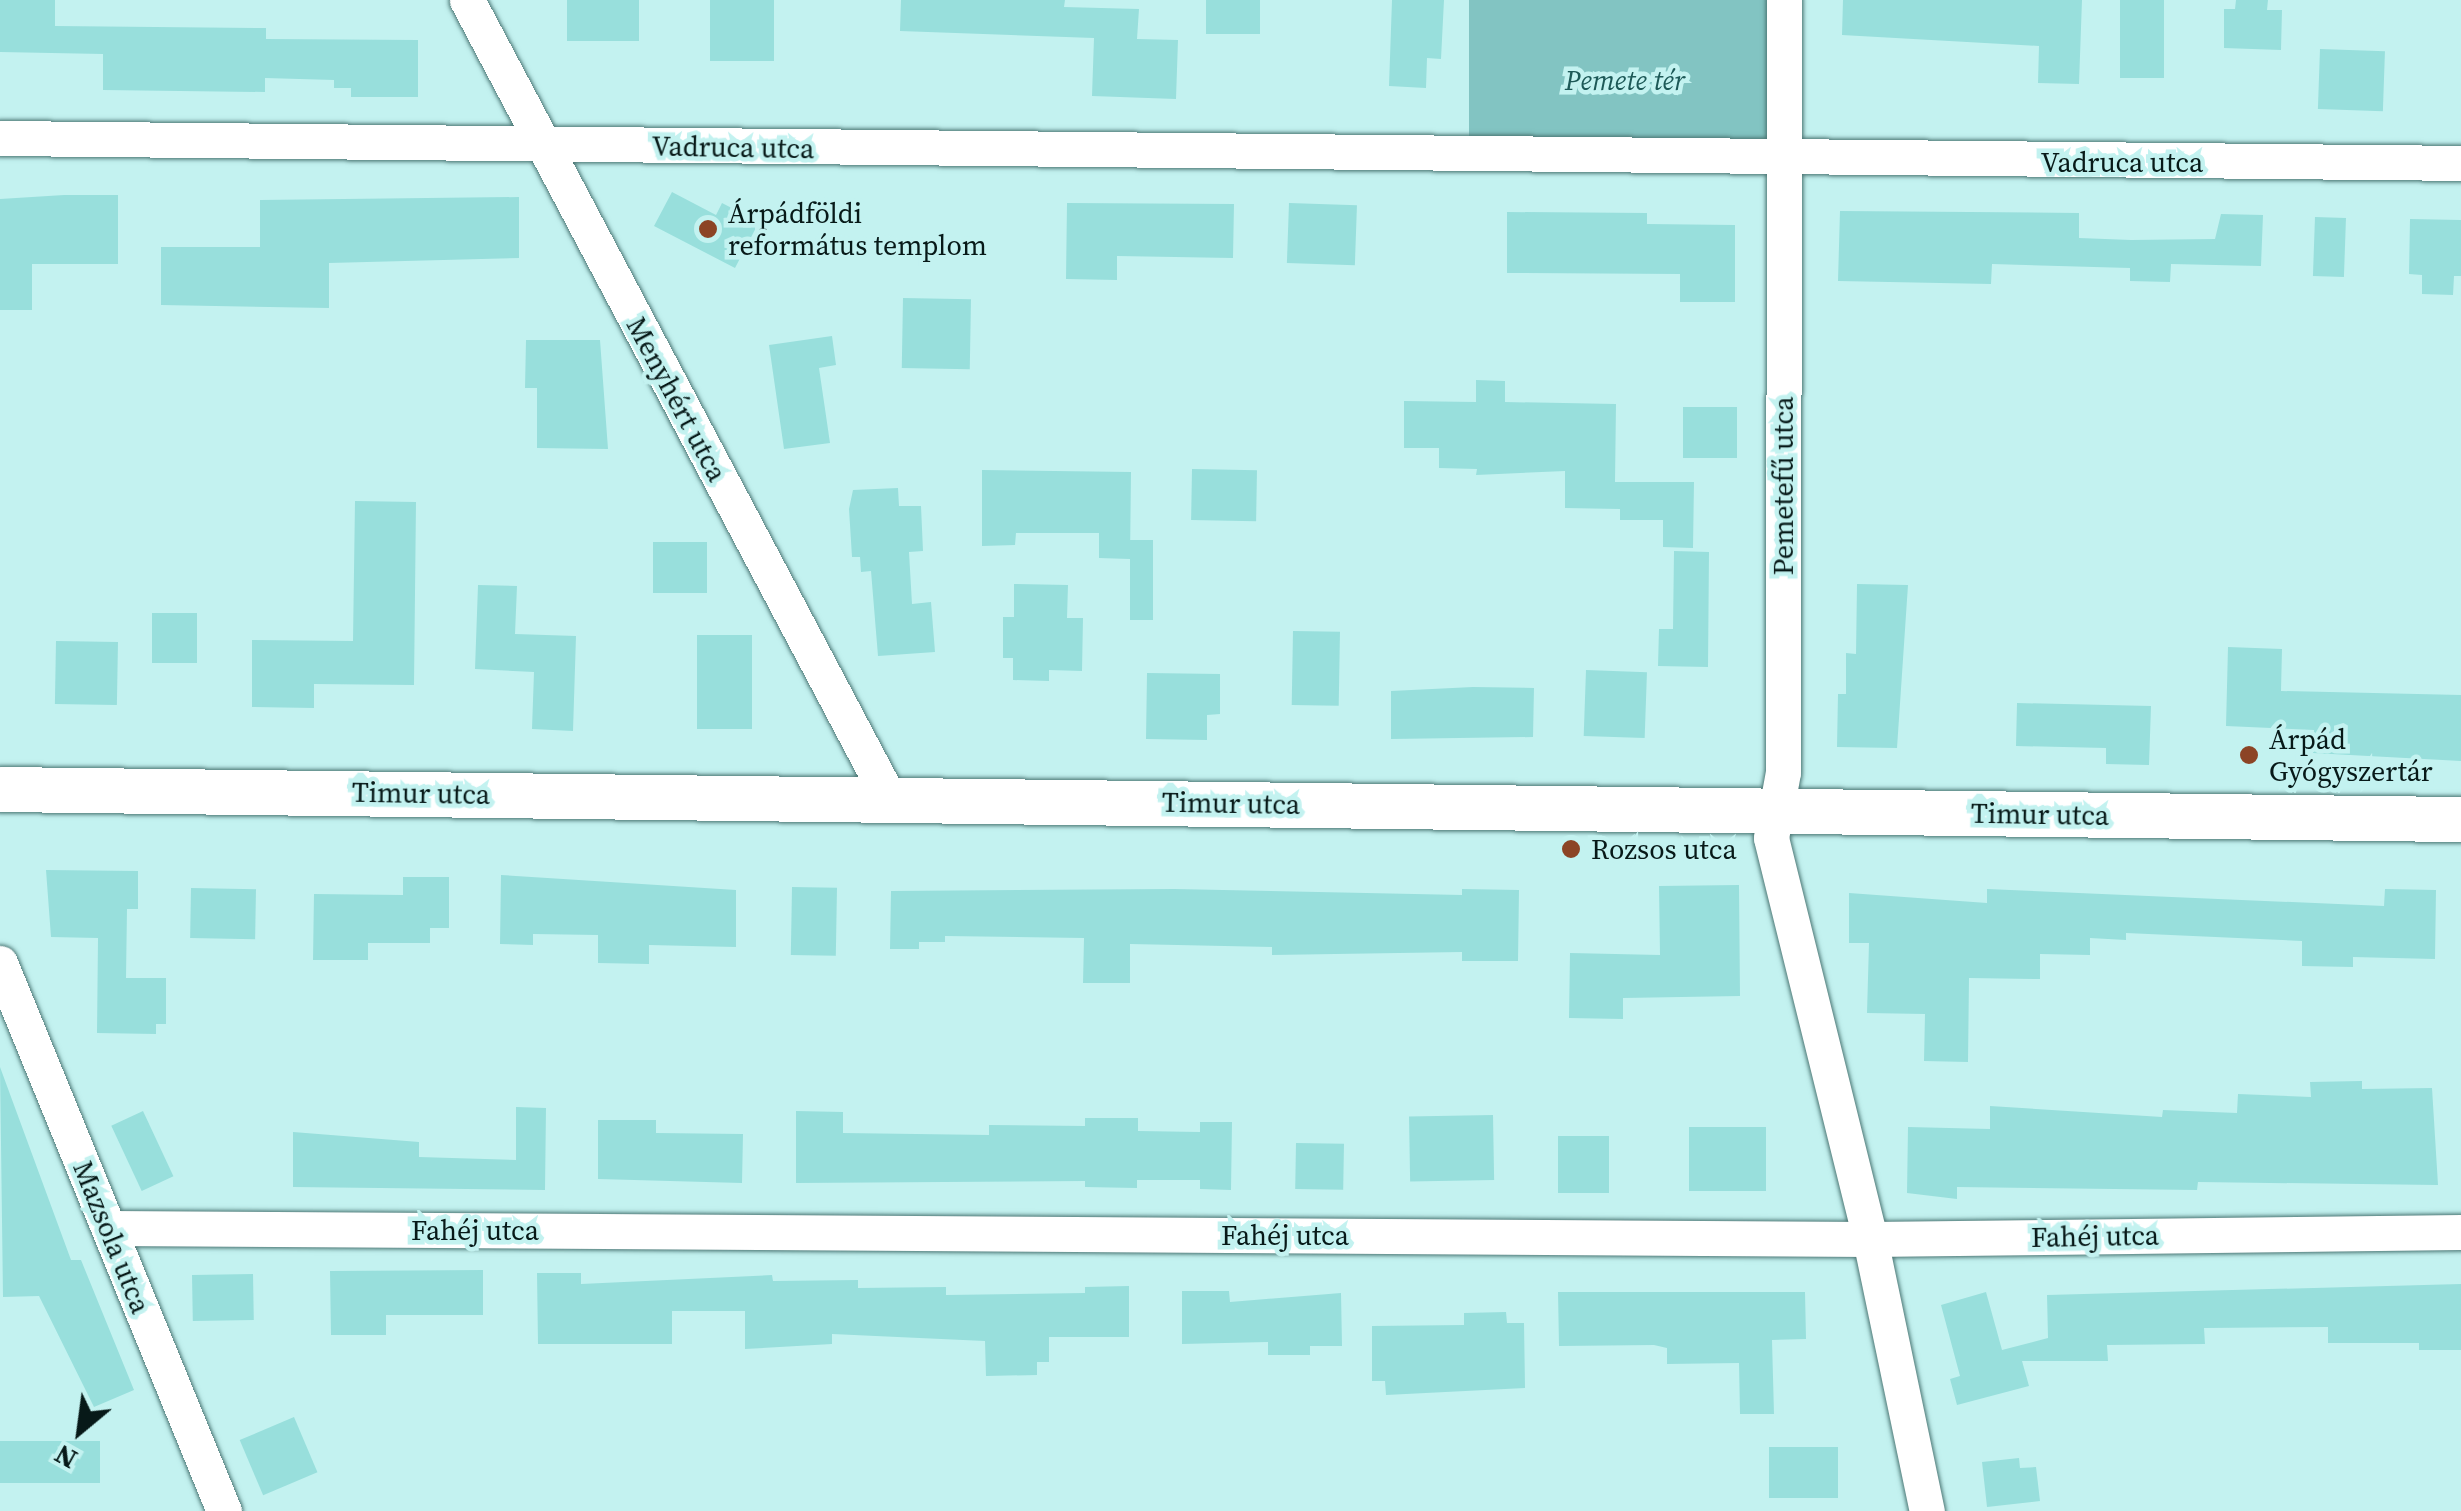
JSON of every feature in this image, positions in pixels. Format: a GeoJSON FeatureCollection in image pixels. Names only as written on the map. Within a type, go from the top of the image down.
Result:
{"type":"FeatureCollection","features":[{"type":"Feature","properties":{"kind":"street","name":"Menyhért utca"},"geometry":{"type":"LineString","coordinates":[[467,0],[889,798]]}},
{"type":"Feature","properties":{"kind":"street"},"geometry":{"type":"LineString","coordinates":[[1782,160],[1784,0]]}},
{"type":"Feature","properties":{"kind":"street","name":"Vadruca utca"},"geometry":{"type":"LineString","coordinates":[[0,138],[1466,158],[2461,163]]}},
{"type":"Feature","properties":{"kind":"street","name":"Pemetefű utca"},"geometry":{"type":"LineString","coordinates":[[1776,812],[1784,772],[1782,160]]}},
{"type":"Feature","properties":{"kind":"street","name":"Timur utca"},"geometry":{"type":"LineString","coordinates":[[0,790],[2461,819]]}},
{"type":"Feature","properties":{"kind":"street"},"geometry":{"type":"LineString","coordinates":[[1776,812],[1771,838],[1792,940],[1870,1239],[1927,1511]]}},
{"type":"Feature","properties":{"kind":"street","name":"Mazsola utca"},"geometry":{"type":"LineString","coordinates":[[0,963],[224,1511]]}},
{"type":"Feature","properties":{"kind":"street","name":"Fahéj utca"},"geometry":{"type":"LineString","coordinates":[[108,1228],[1870,1239],[2461,1232]]}},
{"type":"Feature","properties":{"kind":"green space","name":"Pemete tér"},"geometry":{"type":"Polygon","coordinates":[[[1469,0],[1784,0],[1784,157],[1469,157],[1469,0]]]}},
{"type":"Feature","properties":{"kind":"building"},"geometry":{"type":"Polygon","coordinates":[[[0,0],[55,0],[55,26],[266,28],[266,39],[418,40],[418,97],[351,97],[351,88],[334,88],[334,80],[265,78],[265,92],[103,90],[103,54],[0,52],[0,0]]]}},
{"type":"Feature","properties":{"kind":"building"},"geometry":{"type":"Polygon","coordinates":[[[567,0],[639,0],[639,41],[567,41],[567,0]]]}},
{"type":"Feature","properties":{"kind":"building"},"geometry":{"type":"Polygon","coordinates":[[[710,0],[774,0],[774,61],[710,61],[710,0]]]}},
{"type":"Feature","properties":{"kind":"building"},"geometry":{"type":"Polygon","coordinates":[[[901,0],[1065,0],[1064,7],[1139,9],[1137,39],[1178,40],[1176,99],[1092,96],[1094,38],[900,31],[901,0]]]}},
{"type":"Feature","properties":{"kind":"building"},"geometry":{"type":"Polygon","coordinates":[[[1206,0],[1260,0],[1260,34],[1206,34],[1206,0]]]}},
{"type":"Feature","properties":{"kind":"building"},"geometry":{"type":"Polygon","coordinates":[[[1392,0],[1444,0],[1441,59],[1427,58],[1426,88],[1389,86],[1392,0]]]}},
{"type":"Feature","properties":{"kind":"building"},"geometry":{"type":"Polygon","coordinates":[[[1843,0],[2082,0],[2079,84],[2038,83],[2039,46],[1842,35],[1843,0]]]}},
{"type":"Feature","properties":{"kind":"building"},"geometry":{"type":"Polygon","coordinates":[[[2120,0],[2164,0],[2164,78],[2120,78],[2120,0]]]}},
{"type":"Feature","properties":{"kind":"building"},"geometry":{"type":"Polygon","coordinates":[[[2236,0],[2268,0],[2267,10],[2282,10],[2281,50],[2224,48],[2224,9],[2235,9],[2236,0]]]}},
{"type":"Feature","properties":{"kind":"building"},"geometry":{"type":"Polygon","coordinates":[[[2320,49],[2385,51],[2383,111],[2318,109],[2320,49]]]}},
{"type":"Feature","properties":{"kind":"building","name":"Árpádföldi református templom"},"geometry":{"type":"Polygon","coordinates":[[[672,192],[716,215],[722,203],[759,222],[735,268],[654,226],[672,192]]]}},
{"type":"Feature","properties":{"kind":"building"},"geometry":{"type":"Polygon","coordinates":[[[118,195],[118,264],[32,264],[32,310],[0,310],[0,199],[118,195]]]}},
{"type":"Feature","properties":{"kind":"building"},"geometry":{"type":"Polygon","coordinates":[[[519,197],[519,258],[329,263],[329,308],[161,305],[161,247],[260,247],[260,200],[519,197]]]}},
{"type":"Feature","properties":{"kind":"building"},"geometry":{"type":"Polygon","coordinates":[[[1067,203],[1234,204],[1233,258],[1117,256],[1117,280],[1066,279],[1067,203]]]}},
{"type":"Feature","properties":{"kind":"building"},"geometry":{"type":"Polygon","coordinates":[[[1289,203],[1357,205],[1355,265],[1287,263],[1289,203]]]}},
{"type":"Feature","properties":{"kind":"building"},"geometry":{"type":"Polygon","coordinates":[[[1840,211],[2079,213],[2079,238],[2131,240],[2215,239],[2221,214],[2263,215],[2261,266],[2171,264],[2170,282],[2130,281],[2130,268],[1992,264],[1991,284],[1838,281],[1840,211]]]}},
{"type":"Feature","properties":{"kind":"building"},"geometry":{"type":"Polygon","coordinates":[[[1507,212],[1647,213],[1647,224],[1735,225],[1735,302],[1680,302],[1680,274],[1507,273],[1507,212]]]}},
{"type":"Feature","properties":{"kind":"building"},"geometry":{"type":"Polygon","coordinates":[[[2315,217],[2346,218],[2344,277],[2313,276],[2315,217]]]}},
{"type":"Feature","properties":{"kind":"building"},"geometry":{"type":"Polygon","coordinates":[[[2410,219],[2461,220],[2461,276],[2454,276],[2453,295],[2422,294],[2422,275],[2409,274],[2410,219]]]}},
{"type":"Feature","properties":{"kind":"building"},"geometry":{"type":"Polygon","coordinates":[[[903,298],[971,299],[970,369],[902,368],[903,298]]]}},
{"type":"Feature","properties":{"kind":"building"},"geometry":{"type":"Polygon","coordinates":[[[832,336],[836,365],[819,368],[830,443],[784,449],[769,345],[832,336]]]}},
{"type":"Feature","properties":{"kind":"building"},"geometry":{"type":"Polygon","coordinates":[[[526,340],[600,340],[608,449],[537,448],[537,388],[525,388],[526,340]]]}},
{"type":"Feature","properties":{"kind":"building"},"geometry":{"type":"Polygon","coordinates":[[[1476,380],[1505,381],[1505,402],[1616,404],[1615,482],[1694,482],[1693,548],[1663,547],[1663,520],[1620,520],[1620,509],[1565,508],[1565,471],[1476,475],[1477,469],[1439,468],[1439,448],[1404,448],[1404,401],[1476,402],[1476,380]]]}},
{"type":"Feature","properties":{"kind":"building"},"geometry":{"type":"Polygon","coordinates":[[[1683,407],[1737,407],[1737,458],[1683,458],[1683,407]]]}},
{"type":"Feature","properties":{"kind":"building"},"geometry":{"type":"Polygon","coordinates":[[[1192,469],[1257,470],[1256,521],[1191,520],[1192,469]]]}},
{"type":"Feature","properties":{"kind":"building"},"geometry":{"type":"Polygon","coordinates":[[[982,470],[1131,472],[1130,559],[1099,558],[1099,533],[1016,533],[1015,545],[982,546],[982,470]]]}},
{"type":"Feature","properties":{"kind":"building"},"geometry":{"type":"Polygon","coordinates":[[[898,488],[899,506],[921,506],[923,551],[909,552],[912,604],[931,602],[935,652],[878,656],[871,571],[861,572],[860,557],[852,557],[849,509],[853,490],[898,488]]]}},
{"type":"Feature","properties":{"kind":"building"},"geometry":{"type":"Polygon","coordinates":[[[355,501],[416,502],[414,685],[314,684],[314,708],[252,707],[252,640],[353,641],[355,501]]]}},
{"type":"Feature","properties":{"kind":"building"},"geometry":{"type":"Polygon","coordinates":[[[1130,540],[1153,540],[1153,620],[1130,620],[1130,540]]]}},
{"type":"Feature","properties":{"kind":"building"},"geometry":{"type":"Polygon","coordinates":[[[653,542],[707,542],[707,593],[653,593],[653,542]]]}},
{"type":"Feature","properties":{"kind":"building"},"geometry":{"type":"Polygon","coordinates":[[[1674,551],[1709,552],[1708,667],[1658,666],[1659,629],[1673,629],[1674,551]]]}},
{"type":"Feature","properties":{"kind":"building"},"geometry":{"type":"Polygon","coordinates":[[[1014,584],[1068,585],[1067,618],[1083,618],[1082,671],[1049,670],[1049,681],[1013,680],[1013,658],[1003,658],[1003,617],[1014,617],[1014,584]]]}},
{"type":"Feature","properties":{"kind":"building"},"geometry":{"type":"Polygon","coordinates":[[[1857,584],[1908,585],[1897,748],[1837,747],[1838,694],[1846,694],[1846,653],[1856,654],[1857,584]]]}},
{"type":"Feature","properties":{"kind":"building"},"geometry":{"type":"Polygon","coordinates":[[[478,585],[517,586],[515,634],[576,636],[573,731],[532,729],[534,672],[475,669],[478,585]]]}},
{"type":"Feature","properties":{"kind":"building"},"geometry":{"type":"Polygon","coordinates":[[[152,613],[197,613],[197,663],[152,663],[152,613]]]}},
{"type":"Feature","properties":{"kind":"building"},"geometry":{"type":"Polygon","coordinates":[[[1293,631],[1340,632],[1339,706],[1292,705],[1293,631]]]}},
{"type":"Feature","properties":{"kind":"building"},"geometry":{"type":"Polygon","coordinates":[[[697,635],[752,635],[752,729],[697,729],[697,635]]]}},
{"type":"Feature","properties":{"kind":"building"},"geometry":{"type":"Polygon","coordinates":[[[56,641],[118,642],[117,705],[55,704],[56,641]]]}},
{"type":"Feature","properties":{"kind":"building"},"geometry":{"type":"Polygon","coordinates":[[[2228,647],[2282,649],[2281,691],[2461,695],[2461,761],[2313,753],[2314,730],[2226,726],[2228,647]]]}},
{"type":"Feature","properties":{"kind":"building"},"geometry":{"type":"Polygon","coordinates":[[[1586,670],[1647,672],[1645,738],[1584,736],[1586,670]]]}},
{"type":"Feature","properties":{"kind":"building"},"geometry":{"type":"Polygon","coordinates":[[[1147,673],[1220,674],[1220,714],[1207,715],[1207,740],[1146,739],[1147,673]]]}},
{"type":"Feature","properties":{"kind":"building"},"geometry":{"type":"Polygon","coordinates":[[[1534,688],[1533,737],[1391,739],[1391,691],[1534,688]]]}},
{"type":"Feature","properties":{"kind":"building"},"geometry":{"type":"Polygon","coordinates":[[[2017,703],[2151,706],[2149,765],[2106,764],[2106,748],[2016,746],[2017,703]]]}},
{"type":"Feature","properties":{"kind":"building"},"geometry":{"type":"Polygon","coordinates":[[[46,870],[138,871],[138,909],[127,909],[126,978],[166,978],[166,1024],[156,1024],[156,1034],[97,1033],[98,938],[51,937],[46,870]]]}},
{"type":"Feature","properties":{"kind":"building"},"geometry":{"type":"Polygon","coordinates":[[[501,875],[736,890],[736,947],[649,945],[649,964],[598,963],[598,935],[533,934],[533,945],[500,944],[501,875]]]}},
{"type":"Feature","properties":{"kind":"building"},"geometry":{"type":"Polygon","coordinates":[[[403,877],[449,877],[449,928],[430,928],[430,943],[368,943],[368,960],[313,960],[314,894],[403,895],[403,877]]]}},
{"type":"Feature","properties":{"kind":"building"},"geometry":{"type":"Polygon","coordinates":[[[1739,885],[1740,996],[1623,998],[1623,1019],[1569,1018],[1570,953],[1660,955],[1659,886],[1739,885]]]}},
{"type":"Feature","properties":{"kind":"building"},"geometry":{"type":"Polygon","coordinates":[[[792,887],[837,888],[836,956],[791,955],[792,887]]]}},
{"type":"Feature","properties":{"kind":"building"},"geometry":{"type":"Polygon","coordinates":[[[191,888],[256,889],[255,939],[190,938],[191,888]]]}},
{"type":"Feature","properties":{"kind":"building"},"geometry":{"type":"Polygon","coordinates":[[[1174,889],[1462,895],[1462,889],[1519,890],[1518,961],[1462,961],[1462,952],[1272,955],[1272,947],[1130,944],[1130,983],[1083,983],[1084,938],[945,936],[945,942],[919,942],[919,949],[890,949],[891,891],[1174,889]]]}},
{"type":"Feature","properties":{"kind":"building"},"geometry":{"type":"Polygon","coordinates":[[[1987,889],[2384,906],[2385,889],[2436,890],[2435,959],[2353,957],[2353,967],[2302,966],[2302,941],[2126,933],[2126,940],[2090,938],[2090,955],[2040,954],[2040,979],[1969,978],[1968,1062],[1924,1061],[1925,1014],[1867,1013],[1869,943],[1849,943],[1849,893],[1987,903],[1987,889]]]}},
{"type":"Feature","properties":{"kind":"building"},"geometry":{"type":"Polygon","coordinates":[[[0,1067],[71,1260],[81,1260],[134,1390],[94,1407],[39,1296],[3,1297],[0,1067]]]}},
{"type":"Feature","properties":{"kind":"building"},"geometry":{"type":"Polygon","coordinates":[[[2362,1081],[2362,1089],[2432,1088],[2438,1185],[2198,1182],[2197,1190],[1957,1187],[1957,1199],[1907,1193],[1908,1127],[1990,1129],[1990,1106],[2162,1117],[2163,1110],[2237,1113],[2238,1094],[2311,1097],[2310,1082],[2362,1081]]]}},
{"type":"Feature","properties":{"kind":"building"},"geometry":{"type":"Polygon","coordinates":[[[516,1107],[546,1108],[545,1190],[293,1187],[293,1132],[419,1142],[419,1157],[516,1160],[516,1107]]]}},
{"type":"Feature","properties":{"kind":"building"},"geometry":{"type":"Polygon","coordinates":[[[143,1111],[173,1176],[142,1191],[111,1126],[143,1111]]]}},
{"type":"Feature","properties":{"kind":"building"},"geometry":{"type":"Polygon","coordinates":[[[796,1111],[843,1112],[843,1133],[989,1135],[989,1125],[1085,1126],[1085,1118],[1138,1118],[1138,1131],[1200,1132],[1200,1122],[1232,1122],[1231,1190],[1200,1189],[1200,1180],[1137,1180],[1137,1188],[1085,1187],[1085,1181],[796,1183],[796,1111]]]}},
{"type":"Feature","properties":{"kind":"building"},"geometry":{"type":"Polygon","coordinates":[[[1493,1115],[1494,1180],[1410,1181],[1409,1116],[1493,1115]]]}},
{"type":"Feature","properties":{"kind":"building"},"geometry":{"type":"Polygon","coordinates":[[[598,1120],[656,1120],[656,1133],[743,1134],[742,1183],[598,1179],[598,1120]]]}},
{"type":"Feature","properties":{"kind":"building"},"geometry":{"type":"Polygon","coordinates":[[[1689,1127],[1766,1127],[1766,1191],[1689,1191],[1689,1127]]]}},
{"type":"Feature","properties":{"kind":"building"},"geometry":{"type":"Polygon","coordinates":[[[1558,1136],[1609,1136],[1609,1193],[1558,1193],[1558,1136]]]}},
{"type":"Feature","properties":{"kind":"building"},"geometry":{"type":"Polygon","coordinates":[[[1296,1143],[1344,1144],[1343,1190],[1295,1189],[1296,1143]]]}},
{"type":"Feature","properties":{"kind":"building"},"geometry":{"type":"Polygon","coordinates":[[[483,1270],[483,1315],[386,1315],[386,1335],[331,1335],[330,1271],[483,1270]]]}},
{"type":"Feature","properties":{"kind":"building"},"geometry":{"type":"Polygon","coordinates":[[[537,1273],[581,1273],[581,1284],[772,1275],[773,1281],[858,1280],[858,1288],[946,1287],[946,1295],[1085,1293],[1085,1287],[1129,1286],[1129,1337],[1049,1337],[1049,1362],[1037,1362],[1037,1375],[986,1376],[985,1341],[832,1334],[832,1344],[745,1349],[745,1311],[672,1311],[672,1344],[538,1344],[537,1273]]]}},
{"type":"Feature","properties":{"kind":"building"},"geometry":{"type":"Polygon","coordinates":[[[253,1274],[254,1320],[193,1321],[192,1275],[253,1274]]]}},
{"type":"Feature","properties":{"kind":"building"},"geometry":{"type":"Polygon","coordinates":[[[2461,1284],[2461,1350],[2419,1350],[2419,1343],[2328,1343],[2328,1327],[2204,1328],[2205,1344],[2107,1345],[2108,1361],[2022,1361],[2029,1386],[1957,1405],[1950,1379],[1960,1376],[1941,1305],[1986,1292],[2002,1350],[2048,1338],[2047,1295],[2461,1284]]]}},
{"type":"Feature","properties":{"kind":"building"},"geometry":{"type":"Polygon","coordinates":[[[1182,1291],[1229,1291],[1230,1302],[1341,1293],[1342,1346],[1310,1346],[1310,1355],[1268,1355],[1268,1342],[1182,1344],[1182,1291]]]}},
{"type":"Feature","properties":{"kind":"building"},"geometry":{"type":"Polygon","coordinates":[[[1558,1292],[1805,1292],[1806,1339],[1772,1340],[1774,1414],[1740,1414],[1739,1363],[1667,1364],[1667,1348],[1654,1345],[1559,1346],[1558,1292]]]}},
{"type":"Feature","properties":{"kind":"building"},"geometry":{"type":"Polygon","coordinates":[[[1506,1312],[1507,1323],[1524,1323],[1525,1388],[1386,1395],[1385,1381],[1372,1381],[1372,1326],[1464,1325],[1464,1313],[1506,1312]]]}},
{"type":"Feature","properties":{"kind":"building"},"geometry":{"type":"Polygon","coordinates":[[[294,1417],[317,1472],[263,1495],[240,1440],[294,1417]]]}},
{"type":"Feature","properties":{"kind":"building"},"geometry":{"type":"Polygon","coordinates":[[[0,1441],[100,1441],[100,1483],[0,1483],[0,1441]]]}},
{"type":"Feature","properties":{"kind":"building"},"geometry":{"type":"Polygon","coordinates":[[[1769,1447],[1838,1447],[1838,1498],[1769,1498],[1769,1447]]]}},
{"type":"Feature","properties":{"kind":"building"},"geometry":{"type":"Polygon","coordinates":[[[2019,1458],[2020,1468],[2036,1467],[2040,1501],[1987,1507],[1982,1462],[2019,1458]]]}},
{"type":"Feature","properties":{"kind":"place","name":"Árpádföldi református templom"},"geometry":{"type":"Point","coordinates":[708,229]}},
{"type":"Feature","properties":{"kind":"place","name":"Árpád Gyógyszertár"},"geometry":{"type":"Point","coordinates":[2249,755]}},
{"type":"Feature","properties":{"kind":"place","name":"Rozsos utca"},"geometry":{"type":"Point","coordinates":[1571,849]}}]}
